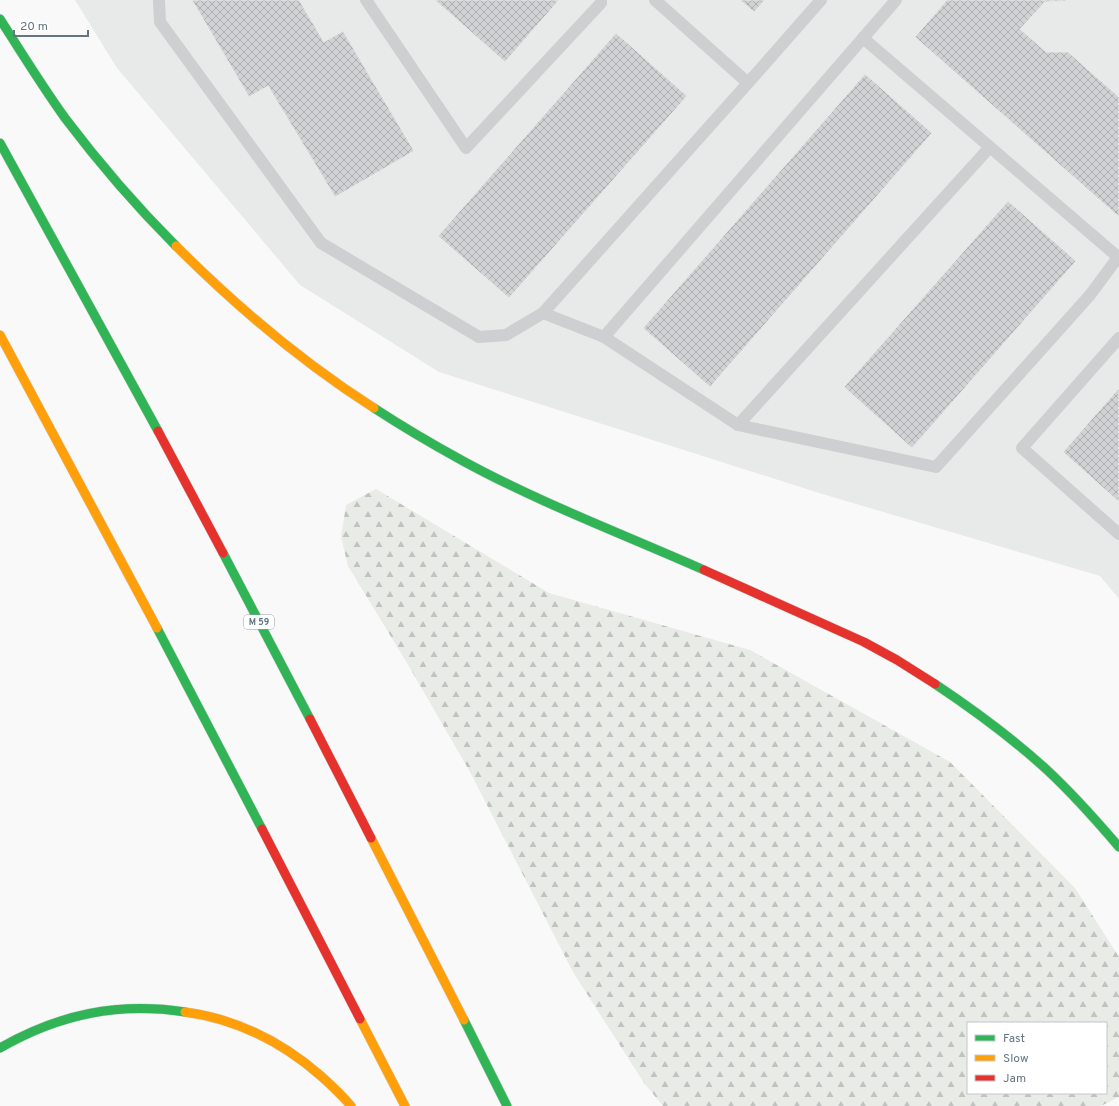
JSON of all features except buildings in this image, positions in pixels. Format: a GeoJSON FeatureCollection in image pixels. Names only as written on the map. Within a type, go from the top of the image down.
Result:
{"type":"FeatureCollection","features":[{"type":"Feature","properties":{"kind":"highway"},"geometry":{"type":"LineString","coordinates":[[0,19],[31,69],[75,131],[151,221],[193,264],[234,302],[282,342],[329,378],[406,428],[464,462],[883,652],[924,676],[1008,737],[1046,770],[1085,808],[1119,847]]}},
{"type":"Feature","properties":{"kind":"highway","name":"M 59"},"geometry":{"type":"LineString","coordinates":[[0,143],[148,414],[250,606],[436,965],[507,1106]]}},
{"type":"Feature","properties":{"kind":"highway"},"geometry":{"type":"LineString","coordinates":[[0,335],[190,689],[405,1106]]}},
{"type":"Feature","properties":{"kind":"highway"},"geometry":{"type":"LineString","coordinates":[[0,1048],[21,1036],[53,1022],[88,1013],[117,1008],[181,1010],[214,1017],[244,1027],[272,1040],[297,1055],[351,1106]]}},
{"type":"Feature","properties":{"kind":"lane"},"geometry":{"type":"LineString","coordinates":[[159,0],[160,22],[321,243],[479,337],[506,335],[543,313],[821,0]]}},
{"type":"Feature","properties":{"kind":"lane"},"geometry":{"type":"LineString","coordinates":[[366,0],[466,148],[601,3],[601,0]]}},
{"type":"Feature","properties":{"kind":"lane"},"geometry":{"type":"LineString","coordinates":[[655,0],[748,83]]}},
{"type":"Feature","properties":{"kind":"lane"},"geometry":{"type":"LineString","coordinates":[[604,337],[896,0]]}},
{"type":"Feature","properties":{"kind":"lane"},"geometry":{"type":"LineString","coordinates":[[543,313],[604,337],[738,425],[936,467],[1090,295],[1119,256],[863,38]]}},
{"type":"Feature","properties":{"kind":"lane"},"geometry":{"type":"LineString","coordinates":[[738,425],[990,147]]}},
{"type":"Feature","properties":{"kind":"lane"},"geometry":{"type":"LineString","coordinates":[[1119,338],[1022,448],[1119,534]]}},
{"type":"Feature","properties":{"kind":"shaded area"},"geometry":{"type":"Polygon","coordinates":[[[75,0],[1119,0],[1119,599],[1100,576],[819,493],[439,372],[300,285],[117,68],[75,0]]]}},
{"type":"Feature","properties":{"kind":"green space"},"geometry":{"type":"Polygon","coordinates":[[[376,489],[549,593],[750,650],[950,762],[1075,888],[1119,957],[1119,1097],[1101,1106],[663,1106],[644,1083],[573,972],[470,772],[407,663],[348,566],[341,537],[346,505],[376,489]]]}},
{"type":"Feature","properties":{"kind":"traffic: fast"},"geometry":{"type":"LineString","coordinates":[[0,19],[48,94],[78,135],[132,200],[176,246]]}},
{"type":"Feature","properties":{"kind":"traffic: fast"},"geometry":{"type":"LineString","coordinates":[[0,143],[158,431]]}},
{"type":"Feature","properties":{"kind":"traffic: fast"},"geometry":{"type":"LineString","coordinates":[[374,408],[429,442],[522,491],[704,570]]}},
{"type":"Feature","properties":{"kind":"traffic: fast"},"geometry":{"type":"LineString","coordinates":[[223,553],[310,719]]}},
{"type":"Feature","properties":{"kind":"traffic: fast"},"geometry":{"type":"LineString","coordinates":[[157,628],[262,829]]}},
{"type":"Feature","properties":{"kind":"traffic: fast"},"geometry":{"type":"LineString","coordinates":[[935,684],[1020,746],[1056,778],[1119,847]]}},
{"type":"Feature","properties":{"kind":"traffic: fast"},"geometry":{"type":"LineString","coordinates":[[0,1048],[22,1036],[44,1027],[67,1019],[90,1014],[113,1010],[136,1009],[160,1009],[185,1012]]}},
{"type":"Feature","properties":{"kind":"traffic: fast"},"geometry":{"type":"LineString","coordinates":[[464,1020],[507,1106]]}},
{"type":"Feature","properties":{"kind":"traffic: slow"},"geometry":{"type":"LineString","coordinates":[[176,246],[223,291],[271,333],[321,372],[374,408]]}},
{"type":"Feature","properties":{"kind":"traffic: slow"},"geometry":{"type":"LineString","coordinates":[[0,335],[157,628]]}},
{"type":"Feature","properties":{"kind":"traffic: slow"},"geometry":{"type":"LineString","coordinates":[[371,838],[464,1020]]}},
{"type":"Feature","properties":{"kind":"traffic: slow"},"geometry":{"type":"LineString","coordinates":[[185,1012],[204,1015],[241,1026],[275,1043],[291,1053],[321,1076],[351,1106]]}},
{"type":"Feature","properties":{"kind":"traffic: slow"},"geometry":{"type":"LineString","coordinates":[[360,1019],[405,1106]]}},
{"type":"Feature","properties":{"kind":"traffic: jam"},"geometry":{"type":"LineString","coordinates":[[158,431],[223,553]]}},
{"type":"Feature","properties":{"kind":"traffic: jam"},"geometry":{"type":"LineString","coordinates":[[704,570],[864,642],[897,660],[935,684]]}},
{"type":"Feature","properties":{"kind":"traffic: jam"},"geometry":{"type":"LineString","coordinates":[[310,719],[371,838]]}},
{"type":"Feature","properties":{"kind":"traffic: jam"},"geometry":{"type":"LineString","coordinates":[[262,829],[360,1019]]}}]}
